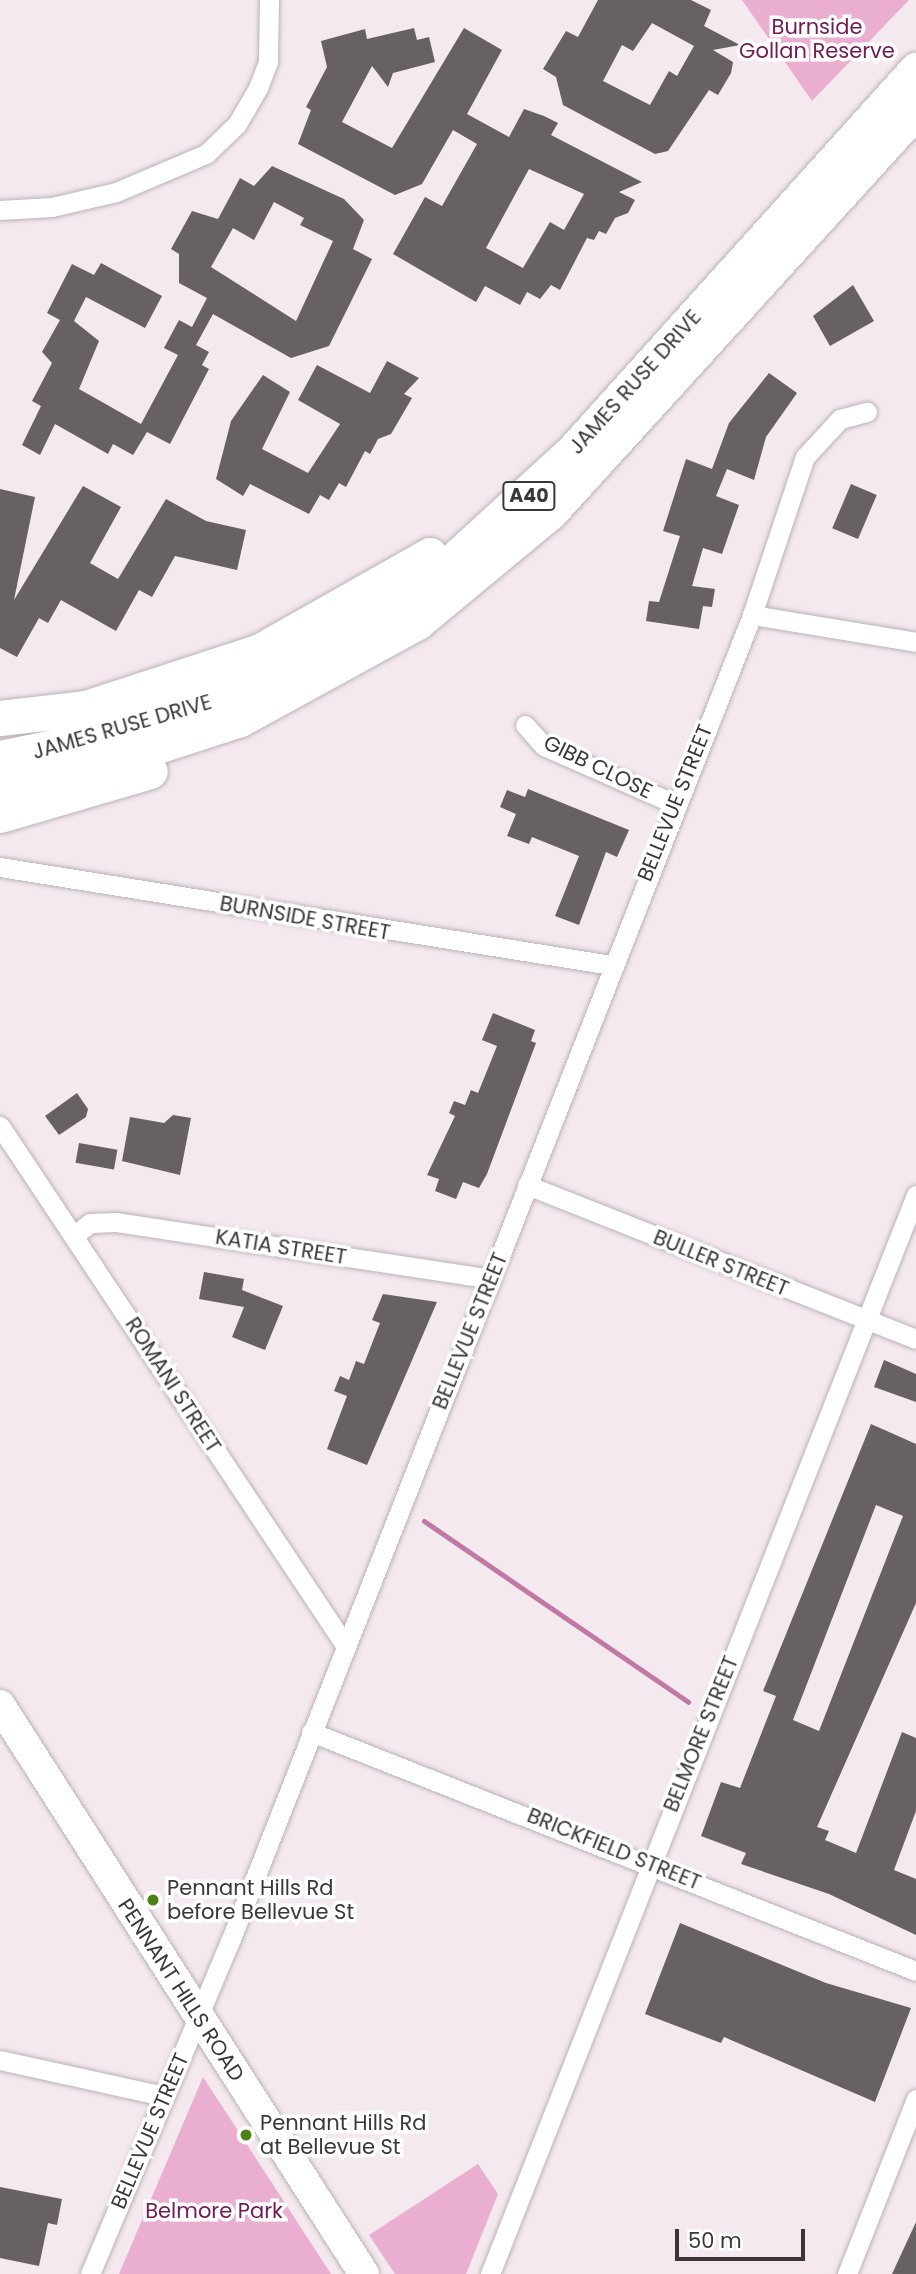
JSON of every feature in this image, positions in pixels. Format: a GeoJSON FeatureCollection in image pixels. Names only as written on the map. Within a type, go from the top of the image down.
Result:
{"type":"FeatureCollection","features":[{"type":"Feature","properties":{"kind":"highway","name":"JAMES RUSE DRIVE"},"geometry":{"type":"LineString","coordinates":[[0,758],[149,724],[297,664],[435,578],[573,451],[916,70]]}},
{"type":"Feature","properties":{"kind":"highway","name":"JAMES RUSE DRIVE"},"geometry":{"type":"LineString","coordinates":[[0,782],[117,759],[240,719],[417,622],[559,503],[916,110]]}},
{"type":"Feature","properties":{"kind":"highway"},"geometry":{"type":"LineString","coordinates":[[0,718],[110,702],[260,651],[423,559],[573,451]]}},
{"type":"Feature","properties":{"kind":"highway"},"geometry":{"type":"LineString","coordinates":[[0,815],[124,781],[247,734],[365,665],[417,622]]}},
{"type":"Feature","properties":{"kind":"main road","name":"PENNANT HILLS ROAD"},"geometry":{"type":"LineString","coordinates":[[0,1705],[364,2274]]}},
{"type":"Feature","properties":{"kind":"street"},"geometry":{"type":"LineString","coordinates":[[0,209],[52,207],[116,192],[206,154],[237,124],[258,88],[268,62],[269,0]]}},
{"type":"Feature","properties":{"kind":"street","name":"BELLEVUE STREET"},"geometry":{"type":"LineString","coordinates":[[90,2274],[198,2018],[491,1279],[611,965],[752,615],[805,457],[840,419],[867,412]]}},
{"type":"Feature","properties":{"kind":"street"},"geometry":{"type":"LineString","coordinates":[[752,615],[916,642]]}},
{"type":"Feature","properties":{"kind":"street","name":"GIBB CLOSE"},"geometry":{"type":"LineString","coordinates":[[525,725],[544,746],[675,804]]}},
{"type":"Feature","properties":{"kind":"street","name":"BURNSIDE STREET"},"geometry":{"type":"LineString","coordinates":[[0,867],[611,965]]}},
{"type":"Feature","properties":{"kind":"street","name":"ROMANI STREET"},"geometry":{"type":"LineString","coordinates":[[0,1126],[75,1235],[345,1645]]}},
{"type":"Feature","properties":{"kind":"street","name":"BULLER STREET"},"geometry":{"type":"LineString","coordinates":[[527,1185],[916,1339]]}},
{"type":"Feature","properties":{"kind":"street","name":"BELMORE STREET"},"geometry":{"type":"LineString","coordinates":[[490,2274],[649,1863],[916,1195]]}},
{"type":"Feature","properties":{"kind":"street","name":"KATIA STREET"},"geometry":{"type":"LineString","coordinates":[[75,1235],[90,1223],[116,1222],[491,1279]]}},
{"type":"Feature","properties":{"kind":"street","name":"BRICKFIELD STREET"},"geometry":{"type":"LineString","coordinates":[[311,1732],[649,1863],[916,1971]]}},
{"type":"Feature","properties":{"kind":"street"},"geometry":{"type":"LineString","coordinates":[[0,2060],[164,2095]]}},
{"type":"Feature","properties":{"kind":"street"},"geometry":{"type":"LineString","coordinates":[[847,2274],[916,2099]]}},
{"type":"Feature","properties":{"kind":"green space","name":"Burnside Gollan Reserve"},"geometry":{"type":"Polygon","coordinates":[[[742,0],[909,0],[812,101],[742,0]]]}},
{"type":"Feature","properties":{"kind":"green space","name":"Belmore Park"},"geometry":{"type":"Polygon","coordinates":[[[203,2077],[331,2274],[119,2274],[203,2077]]]}},
{"type":"Feature","properties":{"kind":"green space"},"geometry":{"type":"Polygon","coordinates":[[[478,2164],[498,2194],[466,2274],[395,2274],[369,2235],[478,2164]]]}},
{"type":"Feature","properties":{"kind":"building"},"geometry":{"type":"Polygon","coordinates":[[[598,0],[691,0],[711,10],[704,26],[740,45],[713,50],[733,62],[731,73],[718,95],[709,90],[668,151],[655,154],[563,105],[556,77],[543,69],[566,31],[578,37],[598,0]],[[652,23],[633,51],[622,45],[603,81],[650,105],[669,71],[677,76],[694,46],[652,23]]]}},
{"type":"Feature","properties":{"kind":"building"},"geometry":{"type":"Polygon","coordinates":[[[414,28],[417,40],[429,37],[435,62],[393,73],[388,87],[372,66],[342,122],[392,148],[464,28],[502,50],[467,114],[509,137],[524,109],[544,116],[558,123],[551,135],[642,182],[619,192],[635,200],[628,213],[615,218],[606,234],[599,231],[594,240],[587,238],[560,290],[551,285],[540,299],[527,292],[520,305],[485,286],[476,302],[393,254],[425,197],[442,206],[477,144],[453,130],[422,184],[395,195],[298,144],[311,110],[306,107],[327,67],[321,41],[365,29],[367,39],[414,28]],[[529,169],[486,248],[523,268],[550,222],[564,230],[584,194],[529,169]]]}},
{"type":"Feature","properties":{"kind":"building"},"geometry":{"type":"Polygon","coordinates":[[[272,166],[344,199],[364,220],[353,249],[372,259],[329,346],[291,358],[213,314],[196,345],[209,352],[202,365],[209,369],[170,444],[147,432],[133,455],[113,444],[108,454],[55,424],[40,455],[22,445],[41,406],[32,401],[52,363],[42,352],[60,320],[47,313],[72,264],[94,275],[101,263],[162,296],[145,328],[86,297],[74,321],[99,341],[79,389],[141,424],[178,355],[164,348],[179,320],[192,327],[207,298],[179,283],[179,254],[171,249],[192,211],[218,219],[240,178],[254,186],[272,166]],[[274,202],[254,240],[233,228],[211,267],[296,321],[333,241],[300,225],[304,218],[274,202]]]}},
{"type":"Feature","properties":{"kind":"building"},"geometry":{"type":"Polygon","coordinates":[[[853,285],[874,321],[830,346],[813,316],[853,285]]]}},
{"type":"Feature","properties":{"kind":"building"},"geometry":{"type":"Polygon","coordinates":[[[387,361],[419,378],[404,394],[412,398],[391,434],[378,439],[370,454],[365,451],[346,487],[339,483],[329,500],[320,495],[309,514],[250,484],[243,496],[216,479],[231,421],[263,375],[290,392],[262,449],[308,473],[340,424],[298,400],[317,365],[370,393],[387,361]]]}},
{"type":"Feature","properties":{"kind":"building"},"geometry":{"type":"Polygon","coordinates":[[[769,373],[797,393],[766,437],[754,480],[727,469],[716,496],[739,505],[722,554],[703,548],[692,586],[715,589],[712,607],[703,606],[699,629],[646,621],[649,601],[659,602],[680,536],[663,531],[686,459],[712,469],[729,423],[769,373]]]}},
{"type":"Feature","properties":{"kind":"building"},"geometry":{"type":"Polygon","coordinates":[[[851,484],[877,495],[858,539],[832,528],[851,484]]]}},
{"type":"Feature","properties":{"kind":"building"},"geometry":{"type":"Polygon","coordinates":[[[83,486],[121,507],[90,563],[118,579],[166,499],[206,521],[246,530],[237,570],[175,556],[152,597],[139,590],[116,631],[61,600],[48,623],[39,618],[17,657],[0,648],[0,489],[35,497],[14,600],[83,486]]]}},
{"type":"Feature","properties":{"kind":"building"},"geometry":{"type":"Polygon","coordinates":[[[528,789],[629,830],[617,857],[606,852],[579,925],[555,916],[579,856],[532,837],[529,844],[507,836],[516,814],[500,807],[507,790],[525,797],[528,789]]]}},
{"type":"Feature","properties":{"kind":"building"},"geometry":{"type":"Polygon","coordinates":[[[493,1013],[535,1030],[531,1041],[536,1043],[487,1174],[479,1188],[463,1182],[456,1199],[435,1191],[439,1179],[427,1175],[455,1116],[449,1113],[454,1101],[465,1105],[471,1090],[478,1093],[497,1046],[482,1040],[493,1013]]]}},
{"type":"Feature","properties":{"kind":"building"},"geometry":{"type":"Polygon","coordinates":[[[77,1093],[88,1109],[86,1117],[59,1135],[45,1116],[77,1093]]]}},
{"type":"Feature","properties":{"kind":"building"},"geometry":{"type":"Polygon","coordinates":[[[173,1115],[191,1118],[180,1175],[122,1161],[130,1117],[164,1123],[173,1115]]]}},
{"type":"Feature","properties":{"kind":"building"},"geometry":{"type":"Polygon","coordinates":[[[79,1143],[117,1150],[114,1169],[76,1163],[79,1143]]]}},
{"type":"Feature","properties":{"kind":"building"},"geometry":{"type":"Polygon","coordinates":[[[204,1272],[244,1279],[242,1290],[283,1306],[265,1350],[232,1337],[244,1307],[199,1299],[204,1272]]]}},
{"type":"Feature","properties":{"kind":"building"},"geometry":{"type":"Polygon","coordinates":[[[383,1294],[437,1302],[367,1465],[327,1449],[347,1396],[334,1391],[340,1376],[349,1380],[356,1361],[364,1364],[380,1323],[372,1320],[383,1294]]]}},
{"type":"Feature","properties":{"kind":"building"},"geometry":{"type":"Polygon","coordinates":[[[884,1360],[916,1374],[916,1402],[874,1387],[884,1360]]]}},
{"type":"Feature","properties":{"kind":"building"},"geometry":{"type":"Polygon","coordinates":[[[871,1424],[916,1444],[916,1603],[817,1827],[829,1831],[825,1840],[856,1853],[902,1732],[916,1738],[916,1811],[894,1870],[916,1879],[916,1935],[829,1894],[741,1864],[746,1853],[701,1836],[721,1782],[740,1788],[776,1696],[763,1691],[871,1424]],[[876,1505],[793,1720],[819,1731],[903,1516],[876,1505]]]}},
{"type":"Feature","properties":{"kind":"building"},"geometry":{"type":"Polygon","coordinates":[[[680,1923],[826,1983],[911,2008],[875,2102],[724,2037],[721,2043],[645,2014],[680,1923]]]}},
{"type":"Feature","properties":{"kind":"building"},"geometry":{"type":"Polygon","coordinates":[[[0,2187],[62,2199],[57,2225],[48,2223],[39,2266],[0,2258],[0,2187]]]}},
{"type":"Feature","properties":{"kind":"building"},"geometry":{"type":"Polygon","coordinates":[[[916,2222],[916,2274],[892,2274],[916,2222]]]}},
{"type":"Feature","properties":{"kind":"waterway"},"geometry":{"type":"LineString","coordinates":[[424,1521],[688,1702]]}},
{"type":"Feature","properties":{"kind":"place","name":"Pennant Hills Rd before Bellevue St"},"geometry":{"type":"Point","coordinates":[153,1900]}},
{"type":"Feature","properties":{"kind":"place","name":"Pennant Hills Rd at Bellevue St"},"geometry":{"type":"Point","coordinates":[246,2135]}}]}
